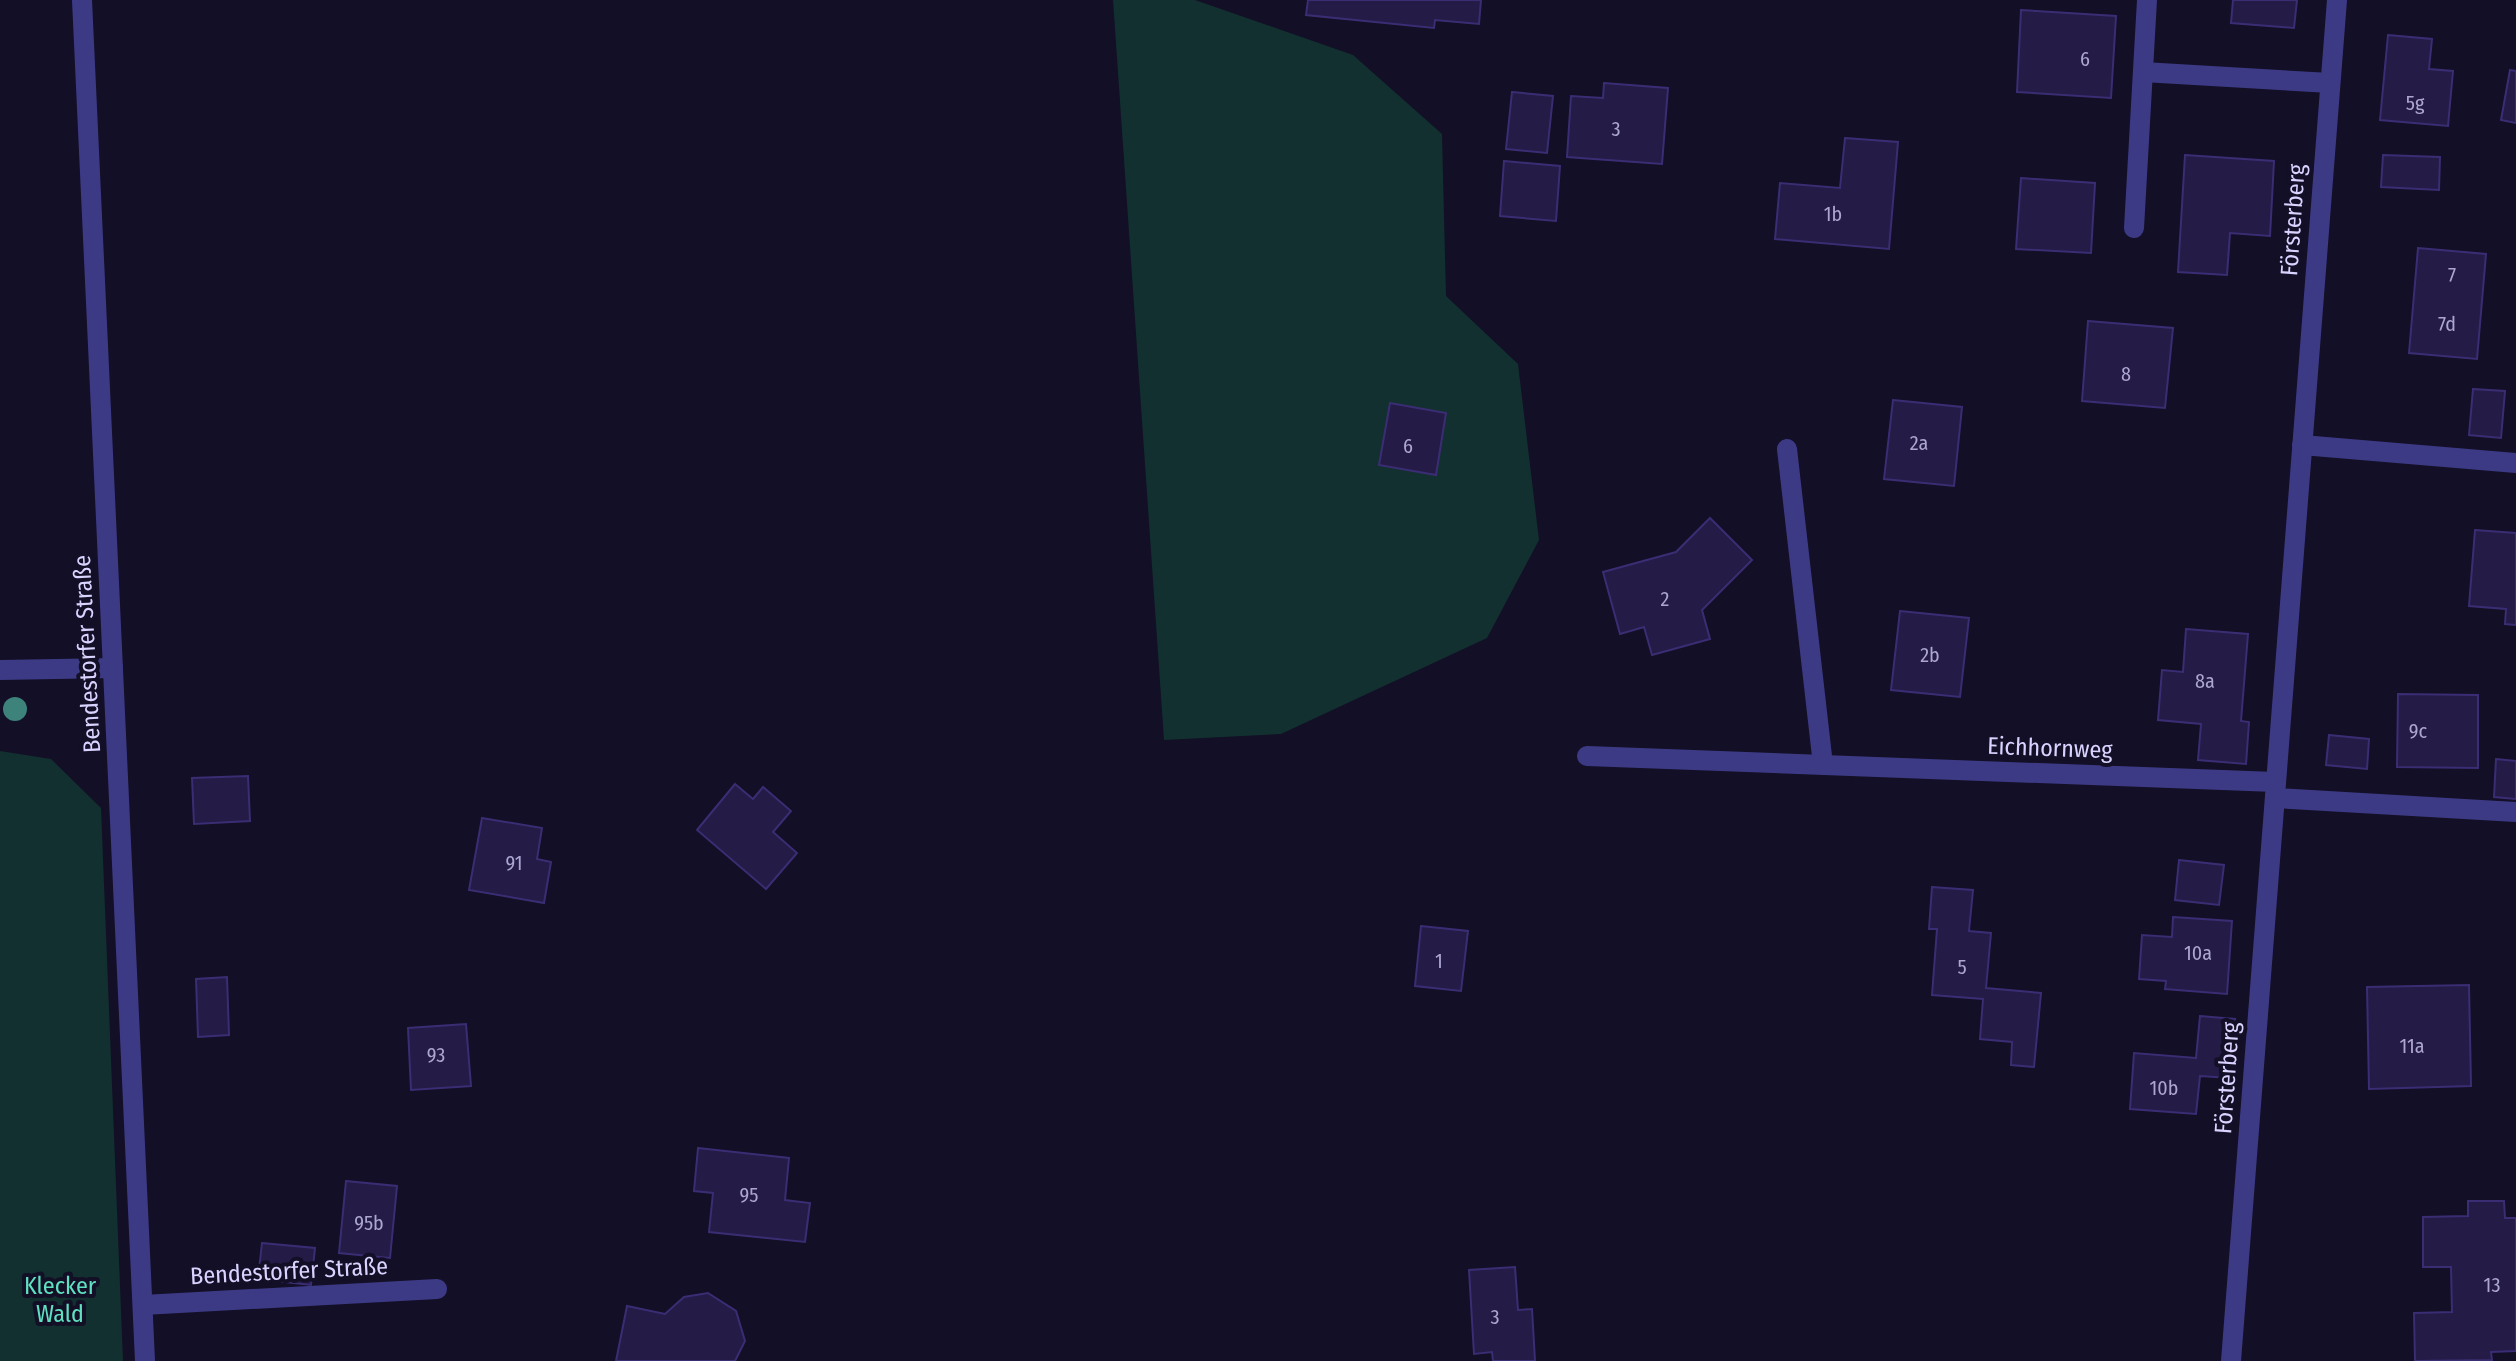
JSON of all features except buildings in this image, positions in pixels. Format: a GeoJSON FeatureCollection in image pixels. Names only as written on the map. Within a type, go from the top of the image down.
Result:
{"type":"FeatureCollection","features":[{"type":"Feature","properties":{"kind":"street","name":"Bendestorfer Straße"},"geometry":{"type":"LineString","coordinates":[[82,0],[145,1361]]}},
{"type":"Feature","properties":{"kind":"street"},"geometry":{"type":"LineString","coordinates":[[2134,228],[2147,0]]}},
{"type":"Feature","properties":{"kind":"street","name":"Försterberg"},"geometry":{"type":"LineString","coordinates":[[2231,1361],[2337,0]]}},
{"type":"Feature","properties":{"kind":"street"},"geometry":{"type":"LineString","coordinates":[[2143,72],[2330,83]]}},
{"type":"Feature","properties":{"kind":"street"},"geometry":{"type":"LineString","coordinates":[[2302,445],[2516,463]]}},
{"type":"Feature","properties":{"kind":"street"},"geometry":{"type":"LineString","coordinates":[[1787,449],[1823,765]]}},
{"type":"Feature","properties":{"kind":"street"},"geometry":{"type":"LineString","coordinates":[[0,670],[113,668]]}},
{"type":"Feature","properties":{"kind":"street","name":"Eichhornweg"},"geometry":{"type":"LineString","coordinates":[[1587,756],[1823,765],[2275,790]]}},
{"type":"Feature","properties":{"kind":"street"},"geometry":{"type":"LineString","coordinates":[[2275,790],[2516,812]]}},
{"type":"Feature","properties":{"kind":"street","name":"Bendestorfer Straße"},"geometry":{"type":"LineString","coordinates":[[143,1305],[437,1289]]}},
{"type":"Feature","properties":{"kind":"green space"},"geometry":{"type":"Polygon","coordinates":[[[1113,0],[1195,0],[1353,55],[1442,134],[1446,296],[1518,364],[1539,540],[1487,638],[1281,734],[1164,740],[1113,0]]]}},
{"type":"Feature","properties":{"kind":"green space","name":"Klecker Wald"},"geometry":{"type":"Polygon","coordinates":[[[0,751],[51,759],[101,808],[123,1361],[0,1361],[0,751]]]}}]}
